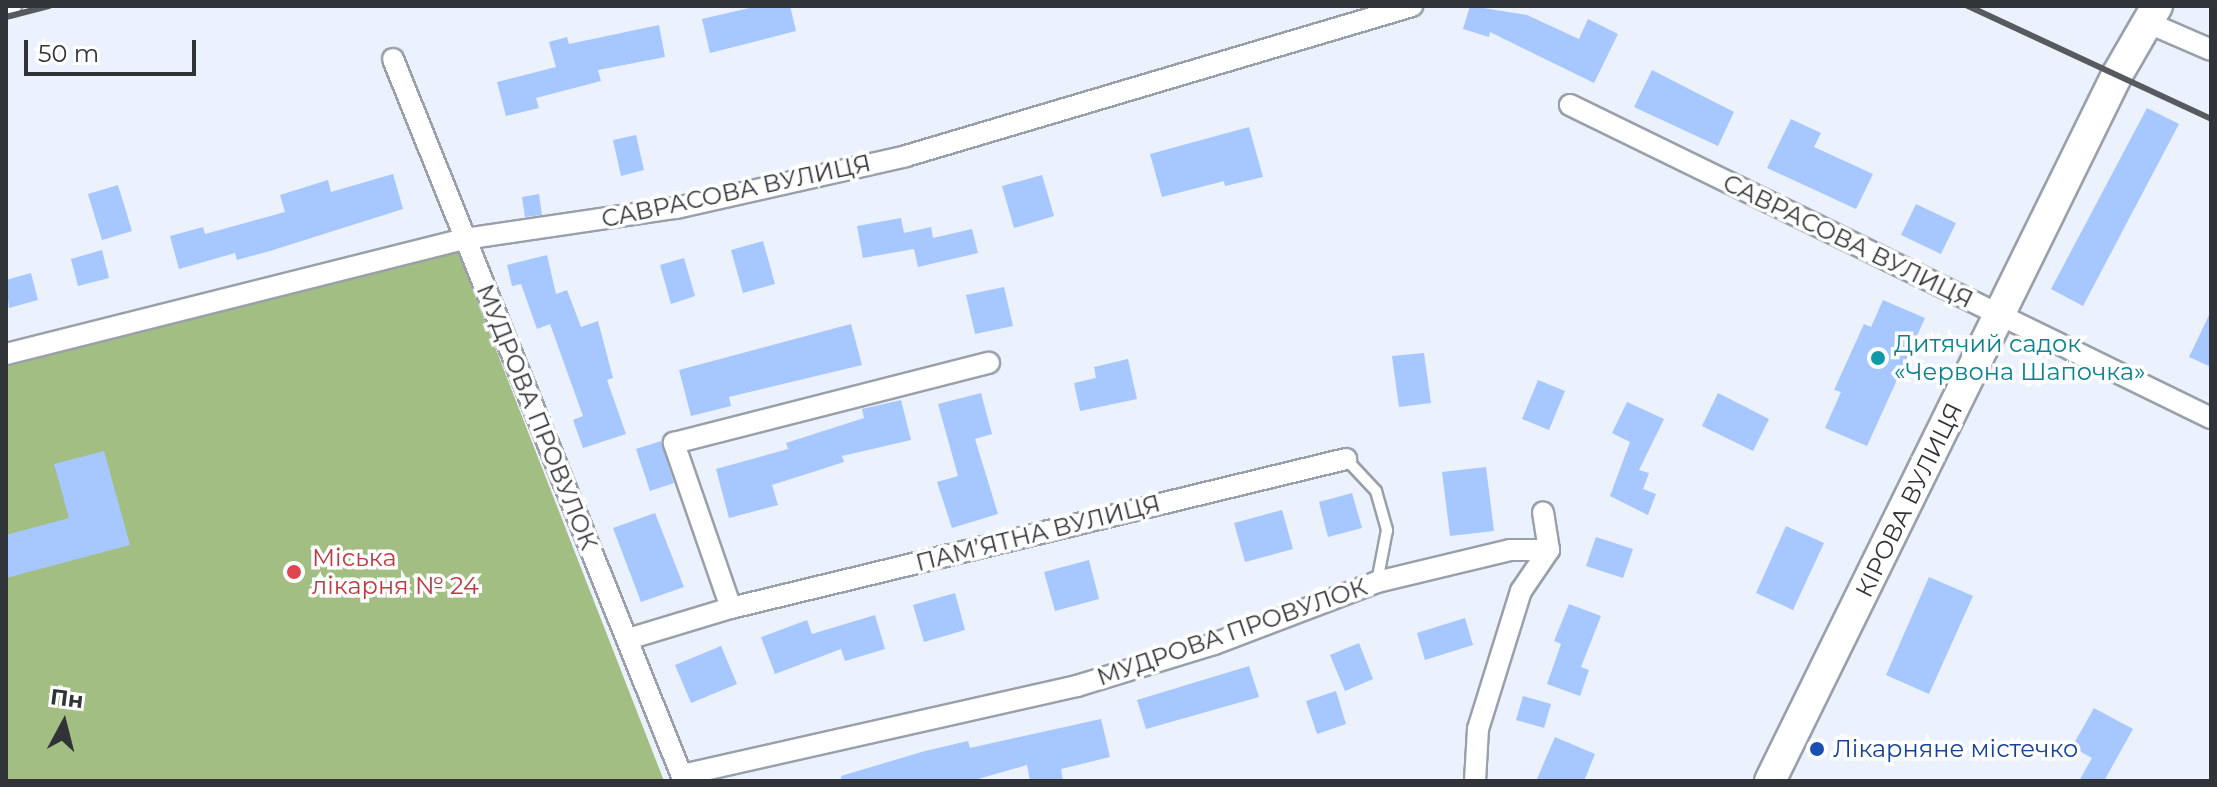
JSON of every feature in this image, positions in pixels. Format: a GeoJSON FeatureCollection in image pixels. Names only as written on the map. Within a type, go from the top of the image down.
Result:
{"type":"FeatureCollection","features":[{"type":"Feature","properties":{"kind":"main road","name":"КІРОВА ВУЛИЦЯ"},"geometry":{"type":"LineString","coordinates":[[1770,781],[2117,75],[2154,15]]}},
{"type":"Feature","properties":{"kind":"street","name":"САВРАСОВА ВУЛИЦЯ"},"geometry":{"type":"LineString","coordinates":[[6,354],[465,239],[676,208],[906,156],[1412,6]]}},
{"type":"Feature","properties":{"kind":"street"},"geometry":{"type":"LineString","coordinates":[[2154,15],[2211,50]]}},
{"type":"Feature","properties":{"kind":"street","name":"МУДРОВА ПРОВУЛОК"},"geometry":{"type":"LineString","coordinates":[[393,59],[683,778],[1077,686],[1214,644],[1377,582],[1510,550],[1549,550]]}},
{"type":"Feature","properties":{"kind":"street","name":"САВРАСОВА ВУЛИЦЯ"},"geometry":{"type":"LineString","coordinates":[[1570,105],[2211,418]]}},
{"type":"Feature","properties":{"kind":"street"},"geometry":{"type":"LineString","coordinates":[[731,608],[674,443],[989,363]]}},
{"type":"Feature","properties":{"kind":"street","name":"ПАМ’ЯТНА ВУЛИЦЯ"},"geometry":{"type":"LineString","coordinates":[[628,639],[731,608],[1346,459]]}},
{"type":"Feature","properties":{"kind":"street"},"geometry":{"type":"LineString","coordinates":[[1475,781],[1478,729],[1521,591],[1549,550],[1543,512]]}},
{"type":"Feature","properties":{"kind":"lane"},"geometry":{"type":"LineString","coordinates":[[1346,459],[1376,491],[1387,530],[1377,582]]}},
{"type":"Feature","properties":{"kind":"green space","name":"Міська лікарня № 24"},"geometry":{"type":"Polygon","coordinates":[[[458,252],[664,781],[6,781],[6,364],[458,252]]]}},
{"type":"Feature","properties":{"kind":"building"},"geometry":{"type":"Polygon","coordinates":[[[758,6],[790,6],[796,31],[710,53],[702,19],[758,6]]]}},
{"type":"Feature","properties":{"kind":"building"},"geometry":{"type":"Polygon","coordinates":[[[1470,6],[1527,15],[1579,39],[1588,19],[1618,34],[1594,83],[1490,32],[1489,37],[1463,29],[1470,6]]]}},
{"type":"Feature","properties":{"kind":"building"},"geometry":{"type":"Polygon","coordinates":[[[659,25],[665,57],[598,70],[601,81],[536,98],[539,108],[506,116],[497,82],[556,67],[549,42],[567,37],[569,44],[659,25]]]}},
{"type":"Feature","properties":{"kind":"building"},"geometry":{"type":"Polygon","coordinates":[[[1652,70],[1734,112],[1718,146],[1634,107],[1652,70]]]}},
{"type":"Feature","properties":{"kind":"building"},"geometry":{"type":"Polygon","coordinates":[[[2147,108],[2179,124],[2083,306],[2051,289],[2147,108]]]}},
{"type":"Feature","properties":{"kind":"building"},"geometry":{"type":"Polygon","coordinates":[[[1791,119],[1821,133],[1814,147],[1873,174],[1856,209],[1767,168],[1791,119]]]}},
{"type":"Feature","properties":{"kind":"building"},"geometry":{"type":"Polygon","coordinates":[[[1249,127],[1263,177],[1225,186],[1224,181],[1162,197],[1150,154],[1249,127]]]}},
{"type":"Feature","properties":{"kind":"building"},"geometry":{"type":"Polygon","coordinates":[[[636,135],[644,170],[621,176],[613,140],[636,135]]]}},
{"type":"Feature","properties":{"kind":"building"},"geometry":{"type":"Polygon","coordinates":[[[393,174],[403,209],[237,260],[235,253],[179,269],[170,236],[203,227],[205,234],[285,212],[280,195],[328,180],[331,192],[393,174]]]}},
{"type":"Feature","properties":{"kind":"building"},"geometry":{"type":"Polygon","coordinates":[[[1042,175],[1054,216],[1014,228],[1002,186],[1042,175]]]}},
{"type":"Feature","properties":{"kind":"building"},"geometry":{"type":"Polygon","coordinates":[[[118,185],[132,231],[102,240],[88,194],[118,185]]]}},
{"type":"Feature","properties":{"kind":"building"},"geometry":{"type":"Polygon","coordinates":[[[539,194],[542,215],[525,217],[522,197],[539,194]]]}},
{"type":"Feature","properties":{"kind":"building"},"geometry":{"type":"Polygon","coordinates":[[[1916,204],[1956,223],[1941,254],[1901,235],[1916,204]]]}},
{"type":"Feature","properties":{"kind":"building"},"geometry":{"type":"Polygon","coordinates":[[[901,218],[904,233],[931,227],[933,238],[972,229],[978,253],[918,267],[914,249],[863,258],[857,226],[901,218]]]}},
{"type":"Feature","properties":{"kind":"building"},"geometry":{"type":"Polygon","coordinates":[[[763,241],[775,284],[743,293],[731,250],[763,241]]]}},
{"type":"Feature","properties":{"kind":"building"},"geometry":{"type":"Polygon","coordinates":[[[102,250],[109,278],[78,286],[71,259],[102,250]]]}},
{"type":"Feature","properties":{"kind":"building"},"geometry":{"type":"Polygon","coordinates":[[[547,255],[556,294],[567,290],[581,327],[598,321],[613,378],[607,380],[626,434],[583,448],[573,420],[583,416],[550,324],[537,329],[521,284],[512,286],[507,265],[547,255]]]}},
{"type":"Feature","properties":{"kind":"building"},"geometry":{"type":"Polygon","coordinates":[[[684,258],[695,296],[671,304],[660,265],[684,258]]]}},
{"type":"Feature","properties":{"kind":"building"},"geometry":{"type":"Polygon","coordinates":[[[31,273],[38,300],[9,308],[6,280],[31,273]]]}},
{"type":"Feature","properties":{"kind":"building"},"geometry":{"type":"Polygon","coordinates":[[[1004,287],[1013,326],[975,334],[966,295],[1004,287]]]}},
{"type":"Feature","properties":{"kind":"building","name":"Дитячий садок «Червона Шапочка»"},"geometry":{"type":"Polygon","coordinates":[[[1883,300],[1925,318],[1867,446],[1825,428],[1841,392],[1834,390],[1864,324],[1871,327],[1883,300]]]}},
{"type":"Feature","properties":{"kind":"building"},"geometry":{"type":"Polygon","coordinates":[[[2211,311],[2211,367],[2189,357],[2211,311]]]}},
{"type":"Feature","properties":{"kind":"building"},"geometry":{"type":"Polygon","coordinates":[[[851,324],[862,365],[729,397],[731,406],[691,416],[679,370],[851,324]]]}},
{"type":"Feature","properties":{"kind":"building"},"geometry":{"type":"Polygon","coordinates":[[[1424,353],[1431,403],[1399,407],[1392,356],[1424,353]]]}},
{"type":"Feature","properties":{"kind":"building"},"geometry":{"type":"Polygon","coordinates":[[[1128,359],[1137,399],[1080,411],[1074,383],[1096,378],[1094,367],[1128,359]]]}},
{"type":"Feature","properties":{"kind":"building"},"geometry":{"type":"Polygon","coordinates":[[[1538,380],[1565,391],[1549,430],[1522,419],[1538,380]]]}},
{"type":"Feature","properties":{"kind":"building"},"geometry":{"type":"Polygon","coordinates":[[[981,393],[992,434],[975,439],[998,514],[952,528],[937,482],[958,476],[938,404],[981,393]]]}},
{"type":"Feature","properties":{"kind":"building"},"geometry":{"type":"Polygon","coordinates":[[[1718,393],[1769,419],[1753,451],[1702,426],[1718,393]]]}},
{"type":"Feature","properties":{"kind":"building"},"geometry":{"type":"Polygon","coordinates":[[[901,400],[911,440],[842,456],[844,462],[772,485],[778,505],[729,518],[716,469],[788,449],[786,443],[864,418],[862,409],[901,400]]]}},
{"type":"Feature","properties":{"kind":"building"},"geometry":{"type":"Polygon","coordinates":[[[1627,402],[1664,419],[1639,470],[1649,473],[1643,489],[1656,494],[1648,515],[1610,496],[1630,442],[1612,433],[1627,402]]]}},
{"type":"Feature","properties":{"kind":"building"},"geometry":{"type":"Polygon","coordinates":[[[661,441],[674,483],[650,491],[636,449],[661,441]]]}},
{"type":"Feature","properties":{"kind":"building"},"geometry":{"type":"Polygon","coordinates":[[[104,451],[130,545],[6,578],[6,535],[69,518],[54,464],[104,451]]]}},
{"type":"Feature","properties":{"kind":"building"},"geometry":{"type":"Polygon","coordinates":[[[1486,467],[1494,531],[1450,536],[1442,472],[1486,467]]]}},
{"type":"Feature","properties":{"kind":"building"},"geometry":{"type":"Polygon","coordinates":[[[1352,493],[1362,528],[1328,537],[1319,502],[1352,493]]]}},
{"type":"Feature","properties":{"kind":"building"},"geometry":{"type":"Polygon","coordinates":[[[1282,510],[1293,549],[1245,562],[1234,523],[1282,510]]]}},
{"type":"Feature","properties":{"kind":"building"},"geometry":{"type":"Polygon","coordinates":[[[655,513],[684,587],[641,602],[613,528],[655,513]]]}},
{"type":"Feature","properties":{"kind":"building"},"geometry":{"type":"Polygon","coordinates":[[[1786,526],[1824,543],[1793,610],[1756,593],[1786,526]]]}},
{"type":"Feature","properties":{"kind":"building"},"geometry":{"type":"Polygon","coordinates":[[[1596,537],[1633,549],[1623,578],[1586,566],[1596,537]]]}},
{"type":"Feature","properties":{"kind":"building"},"geometry":{"type":"Polygon","coordinates":[[[1089,560],[1099,599],[1055,611],[1044,572],[1089,560]]]}},
{"type":"Feature","properties":{"kind":"building"},"geometry":{"type":"Polygon","coordinates":[[[1929,577],[1973,596],[1929,694],[1886,675],[1929,577]]]}},
{"type":"Feature","properties":{"kind":"building"},"geometry":{"type":"Polygon","coordinates":[[[955,593],[965,630],[924,642],[913,605],[955,593]]]}},
{"type":"Feature","properties":{"kind":"building"},"geometry":{"type":"Polygon","coordinates":[[[1569,604],[1601,616],[1581,667],[1589,670],[1580,696],[1547,684],[1561,644],[1554,641],[1569,604]]]}},
{"type":"Feature","properties":{"kind":"building"},"geometry":{"type":"Polygon","coordinates":[[[875,615],[885,649],[845,661],[841,649],[775,674],[761,637],[807,620],[812,634],[875,615]]]}},
{"type":"Feature","properties":{"kind":"building"},"geometry":{"type":"Polygon","coordinates":[[[1465,618],[1473,645],[1425,660],[1417,633],[1465,618]]]}},
{"type":"Feature","properties":{"kind":"building"},"geometry":{"type":"Polygon","coordinates":[[[1359,643],[1373,679],[1345,691],[1330,655],[1359,643]]]}},
{"type":"Feature","properties":{"kind":"building"},"geometry":{"type":"Polygon","coordinates":[[[721,646],[737,684],[691,703],[675,665],[721,646]]]}},
{"type":"Feature","properties":{"kind":"building"},"geometry":{"type":"Polygon","coordinates":[[[1249,666],[1259,697],[1146,729],[1137,700],[1249,666]]]}},
{"type":"Feature","properties":{"kind":"building"},"geometry":{"type":"Polygon","coordinates":[[[1336,691],[1346,724],[1317,734],[1306,701],[1336,691]]]}},
{"type":"Feature","properties":{"kind":"building"},"geometry":{"type":"Polygon","coordinates":[[[1523,696],[1551,704],[1544,728],[1516,720],[1523,696]]]}},
{"type":"Feature","properties":{"kind":"building"},"geometry":{"type":"Polygon","coordinates":[[[2094,708],[2133,729],[2104,781],[2079,781],[2092,758],[2072,747],[2094,708]]]}},
{"type":"Feature","properties":{"kind":"building"},"geometry":{"type":"Polygon","coordinates":[[[1101,719],[1110,757],[1061,769],[1063,781],[1030,781],[1027,765],[971,781],[841,781],[841,776],[925,751],[968,741],[970,748],[1101,719]]]}},
{"type":"Feature","properties":{"kind":"building"},"geometry":{"type":"Polygon","coordinates":[[[1555,737],[1595,754],[1584,781],[1536,781],[1555,737]]]}},
{"type":"Feature","properties":{"kind":"railway"},"geometry":{"type":"LineString","coordinates":[[6,17],[49,6]]}},
{"type":"Feature","properties":{"kind":"railway"},"geometry":{"type":"LineString","coordinates":[[1968,6],[2211,119]]}},
{"type":"Feature","properties":{"kind":"place","name":"Дитячий садок «Червона Шапочка»"},"geometry":{"type":"Point","coordinates":[1878,358]}},
{"type":"Feature","properties":{"kind":"place","name":"Міська лікарня № 24"},"geometry":{"type":"Point","coordinates":[294,572]}},
{"type":"Feature","properties":{"kind":"place","name":"Лікарняне містечко"},"geometry":{"type":"Point","coordinates":[1817,749]}}]}
